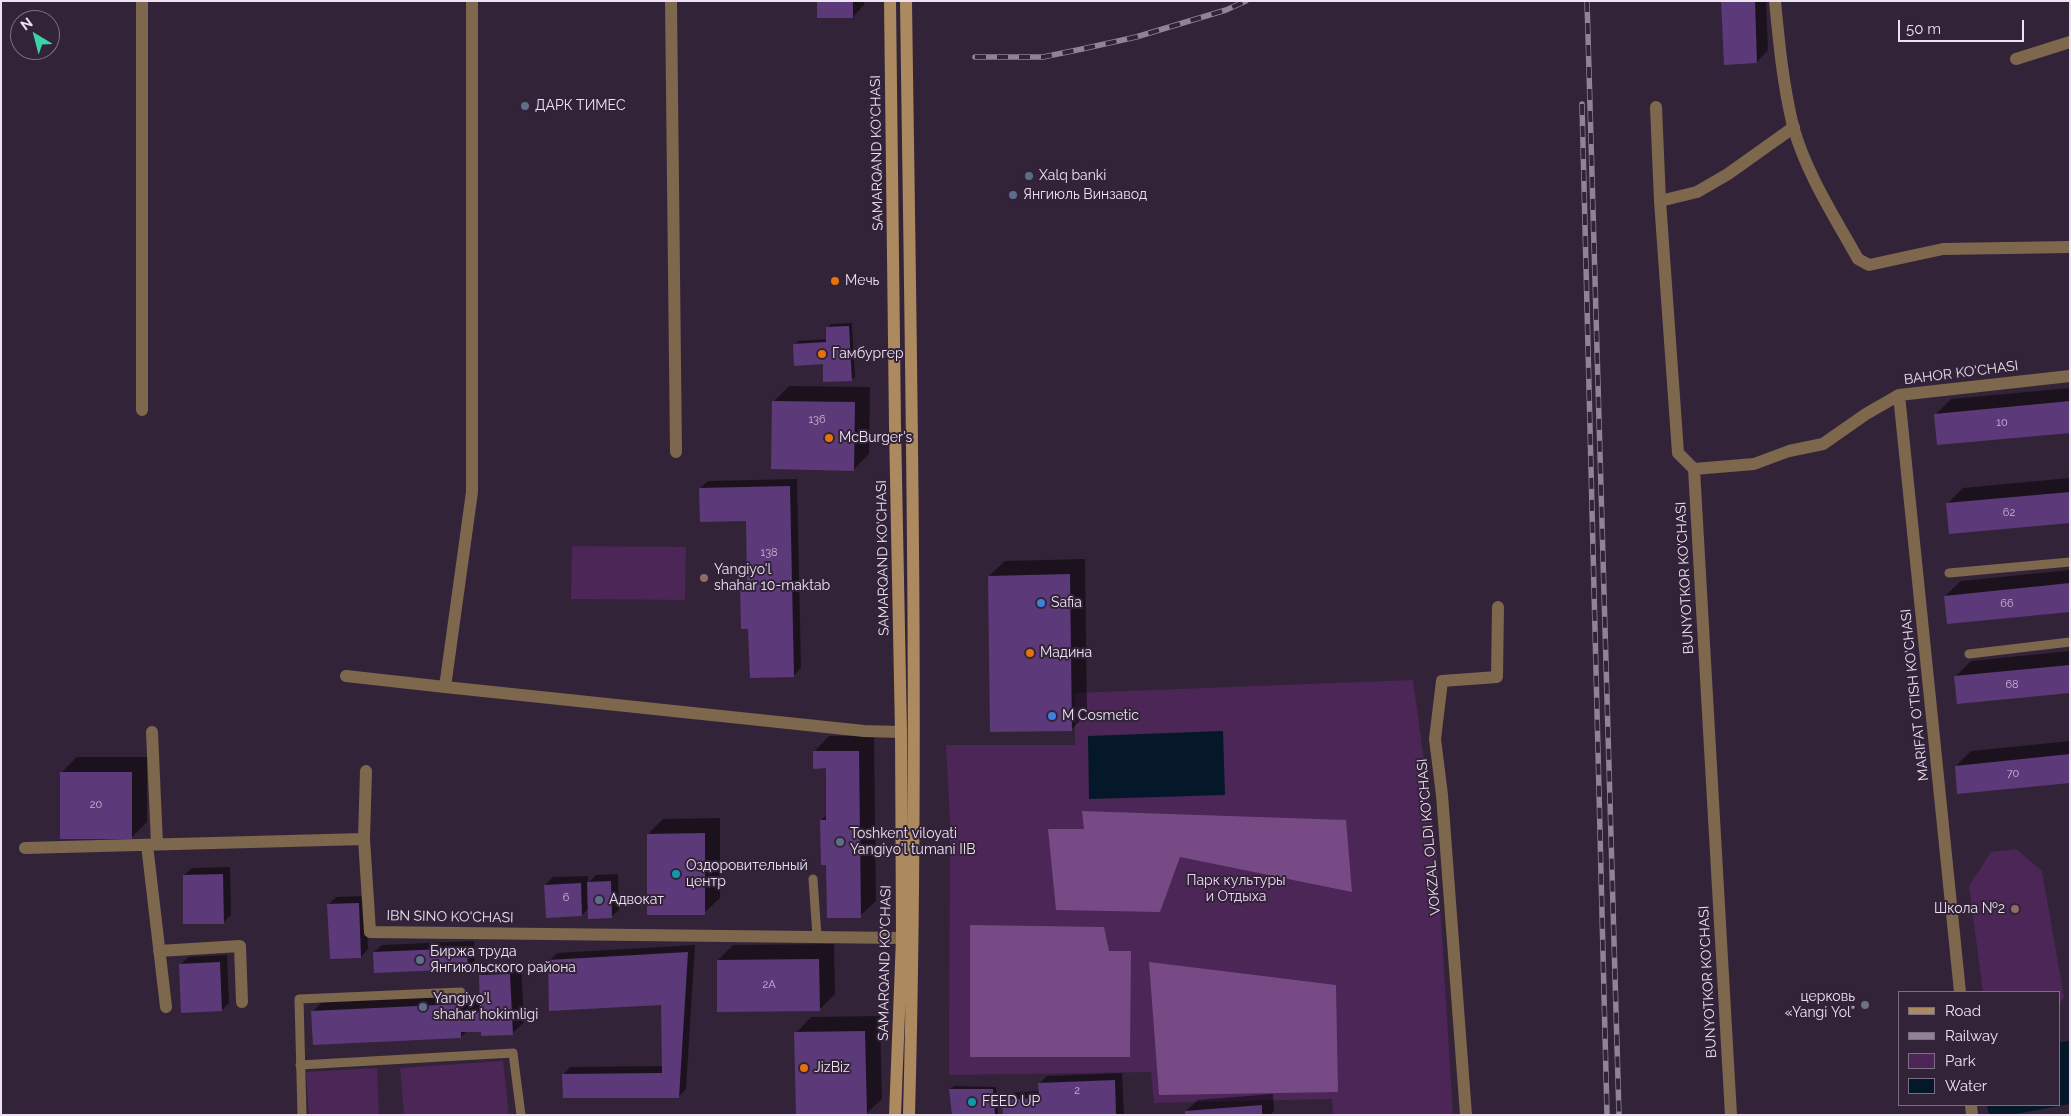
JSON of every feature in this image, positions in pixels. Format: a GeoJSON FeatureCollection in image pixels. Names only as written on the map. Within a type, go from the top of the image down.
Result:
{"type":"FeatureCollection","features":[{"type":"Feature","properties":{"kind":"main road","name":"SAMARQAND KO'CHASI"},"geometry":{"type":"LineString","coordinates":[[890,1],[901,732],[902,938],[895,1115]]}},
{"type":"Feature","properties":{"kind":"main road","name":"SAMARQAND KO'CHASI"},"geometry":{"type":"LineString","coordinates":[[906,1],[915,732],[914,931],[909,1115]]}},
{"type":"Feature","properties":{"kind":"main road"},"geometry":{"type":"LineString","coordinates":[[901,732],[915,732]]}},
{"type":"Feature","properties":{"kind":"street"},"geometry":{"type":"LineString","coordinates":[[142,1],[142,410]]}},
{"type":"Feature","properties":{"kind":"street"},"geometry":{"type":"LineString","coordinates":[[444,687],[472,492],[472,1]]}},
{"type":"Feature","properties":{"kind":"street"},"geometry":{"type":"LineString","coordinates":[[671,1],[676,452]]}},
{"type":"Feature","properties":{"kind":"street"},"geometry":{"type":"LineString","coordinates":[[1775,1],[1783,75],[1794,127],[1816,183],[1858,259],[1869,265],[1943,249],[2070,247]]}},
{"type":"Feature","properties":{"kind":"street"},"geometry":{"type":"LineString","coordinates":[[2016,59],[2070,42]]}},
{"type":"Feature","properties":{"kind":"street"},"geometry":{"type":"LineString","coordinates":[[1656,107],[1660,201],[1678,453],[1694,469]]}},
{"type":"Feature","properties":{"kind":"street"},"geometry":{"type":"LineString","coordinates":[[1660,201],[1696,192],[1728,174],[1794,127]]}},
{"type":"Feature","properties":{"kind":"street","name":"BAHOR KO'CHASI"},"geometry":{"type":"LineString","coordinates":[[1694,469],[1754,464],[1789,451],[1823,444],[1866,414],[1900,395],[2070,376]]}},
{"type":"Feature","properties":{"kind":"street","name":"MARIFAT O'TISH KO'CHASI"},"geometry":{"type":"LineString","coordinates":[[1900,395],[1960,991]]}},
{"type":"Feature","properties":{"kind":"street","name":"BUNYOTKOR KO'CHASI"},"geometry":{"type":"LineString","coordinates":[[1694,469],[1731,1115]]}},
{"type":"Feature","properties":{"kind":"street","name":"VOKZAL OLDI KO'CHASI"},"geometry":{"type":"LineString","coordinates":[[1466,1115],[1442,795],[1435,739],[1442,681],[1497,677],[1498,607]]}},
{"type":"Feature","properties":{"kind":"street"},"geometry":{"type":"LineString","coordinates":[[346,676],[864,731],[901,732]]}},
{"type":"Feature","properties":{"kind":"street"},"geometry":{"type":"LineString","coordinates":[[152,732],[152,845],[159,951],[166,1007]]}},
{"type":"Feature","properties":{"kind":"street"},"geometry":{"type":"LineString","coordinates":[[25,848],[364,839],[366,771]]}},
{"type":"Feature","properties":{"kind":"street","name":"IBN SINO KO'CHASI"},"geometry":{"type":"LineString","coordinates":[[364,839],[370,932],[902,938]]}},
{"type":"Feature","properties":{"kind":"street"},"geometry":{"type":"LineString","coordinates":[[159,951],[240,946],[242,1002]]}},
{"type":"Feature","properties":{"kind":"lane"},"geometry":{"type":"LineString","coordinates":[[1949,573],[2070,562]]}},
{"type":"Feature","properties":{"kind":"lane"},"geometry":{"type":"LineString","coordinates":[[1969,654],[2070,642]]}},
{"type":"Feature","properties":{"kind":"lane"},"geometry":{"type":"LineString","coordinates":[[813,878],[817,936]]}},
{"type":"Feature","properties":{"kind":"lane"},"geometry":{"type":"LineString","coordinates":[[302,1115],[299,999],[461,992]]}},
{"type":"Feature","properties":{"kind":"lane"},"geometry":{"type":"LineString","coordinates":[[300,1065],[513,1054],[521,1115]]}},
{"type":"Feature","properties":{"kind":"green space"},"geometry":{"type":"Polygon","coordinates":[[[572,546],[686,547],[685,600],[571,599],[572,546]]]}},
{"type":"Feature","properties":{"kind":"green space","name":"Парк культуры и Отдыха"},"geometry":{"type":"Polygon","coordinates":[[[1413,680],[1437,857],[1453,1115],[1333,1115],[1332,1099],[1154,1103],[1151,1072],[949,1075],[950,821],[946,745],[1075,745],[1075,693],[1413,680]]]}},
{"type":"Feature","properties":{"kind":"green space"},"geometry":{"type":"Polygon","coordinates":[[[2016,849],[2042,871],[2064,997],[2061,1002],[2061,991],[1983,991],[1969,886],[1991,852],[2016,849]]]}},
{"type":"Feature","properties":{"kind":"green space"},"geometry":{"type":"Polygon","coordinates":[[[503,1061],[509,1115],[404,1115],[400,1068],[503,1061]]]}},
{"type":"Feature","properties":{"kind":"green space"},"geometry":{"type":"Polygon","coordinates":[[[377,1068],[379,1115],[309,1115],[306,1072],[377,1068]]]}},
{"type":"Feature","properties":{"kind":"shaded area"},"geometry":{"type":"Polygon","coordinates":[[[1082,811],[1346,820],[1352,892],[1180,857],[1160,912],[1056,910],[1048,829],[1084,829],[1082,811]]]}},
{"type":"Feature","properties":{"kind":"shaded area"},"geometry":{"type":"Polygon","coordinates":[[[970,925],[1104,927],[1109,951],[1131,951],[1130,1057],[970,1057],[970,925]]]}},
{"type":"Feature","properties":{"kind":"shaded area"},"geometry":{"type":"Polygon","coordinates":[[[1149,962],[1336,985],[1338,1092],[1159,1095],[1149,962]]]}},
{"type":"Feature","properties":{"kind":"water"},"geometry":{"type":"Polygon","coordinates":[[[1223,731],[1225,795],[1089,799],[1088,736],[1223,731]]]}},
{"type":"Feature","properties":{"kind":"water"},"geometry":{"type":"Polygon","coordinates":[[[2070,1041],[2070,1104],[2061,1106],[2061,1042],[2070,1041]]]}},
{"type":"Feature","properties":{"kind":"water"},"geometry":{"type":"Polygon","coordinates":[[[1987,1106],[2059,1106],[2011,1115],[1989,1115],[1987,1106]]]}},
{"type":"Feature","properties":{"kind":"building"},"geometry":{"type":"Polygon","coordinates":[[[817,1],[853,1],[853,18],[817,18],[817,1]]]}},
{"type":"Feature","properties":{"kind":"building"},"geometry":{"type":"Polygon","coordinates":[[[1721,1],[1755,1],[1757,63],[1724,65],[1721,1]]]}},
{"type":"Feature","properties":{"kind":"building","name":"Гамбургер"},"geometry":{"type":"Polygon","coordinates":[[[849,326],[852,381],[823,382],[823,364],[794,366],[793,344],[826,342],[826,327],[849,326]]]}},
{"type":"Feature","properties":{"kind":"building"},"geometry":{"type":"Polygon","coordinates":[[[772,401],[855,402],[854,471],[771,469],[772,401]]]}},
{"type":"Feature","properties":{"kind":"building"},"geometry":{"type":"Polygon","coordinates":[[[2070,401],[2070,433],[1937,445],[1934,414],[2070,401]]]}},
{"type":"Feature","properties":{"kind":"building"},"geometry":{"type":"Polygon","coordinates":[[[790,486],[794,677],[750,678],[748,629],[741,629],[740,585],[747,585],[746,521],[700,522],[699,488],[790,486]]]}},
{"type":"Feature","properties":{"kind":"building"},"geometry":{"type":"Polygon","coordinates":[[[2070,492],[2070,523],[1949,534],[1946,503],[2070,492]]]}},
{"type":"Feature","properties":{"kind":"building","name":"Мадина"},"geometry":{"type":"Polygon","coordinates":[[[1070,574],[1072,731],[990,732],[988,576],[1070,574]]]}},
{"type":"Feature","properties":{"kind":"building"},"geometry":{"type":"Polygon","coordinates":[[[2070,583],[2070,612],[1947,624],[1944,596],[2070,583]]]}},
{"type":"Feature","properties":{"kind":"building"},"geometry":{"type":"Polygon","coordinates":[[[2070,665],[2070,693],[1957,704],[1954,676],[2070,665]]]}},
{"type":"Feature","properties":{"kind":"building","name":"Toshkent viloyati Yangiyo'l tumani IIB"},"geometry":{"type":"Polygon","coordinates":[[[813,751],[859,751],[861,918],[827,918],[826,865],[821,865],[820,820],[826,820],[826,768],[813,769],[813,751]]]}},
{"type":"Feature","properties":{"kind":"building"},"geometry":{"type":"Polygon","coordinates":[[[2070,754],[2070,783],[1957,794],[1955,766],[2070,754]]]}},
{"type":"Feature","properties":{"kind":"building"},"geometry":{"type":"Polygon","coordinates":[[[60,772],[132,772],[132,839],[60,839],[60,772]]]}},
{"type":"Feature","properties":{"kind":"building","name":"Оздоровительный центр"},"geometry":{"type":"Polygon","coordinates":[[[705,833],[705,915],[647,915],[647,834],[705,833]]]}},
{"type":"Feature","properties":{"kind":"building"},"geometry":{"type":"Polygon","coordinates":[[[223,874],[224,924],[183,924],[183,875],[223,874]]]}},
{"type":"Feature","properties":{"kind":"building","name":"Адвокат"},"geometry":{"type":"Polygon","coordinates":[[[611,881],[612,918],[588,919],[587,882],[611,881]]]}},
{"type":"Feature","properties":{"kind":"building"},"geometry":{"type":"Polygon","coordinates":[[[581,883],[582,916],[546,918],[544,885],[581,883]]]}},
{"type":"Feature","properties":{"kind":"building"},"geometry":{"type":"Polygon","coordinates":[[[359,903],[361,958],[330,959],[327,904],[359,903]]]}},
{"type":"Feature","properties":{"kind":"building","name":"Биржа труда Янгиюльского района"},"geometry":{"type":"Polygon","coordinates":[[[467,948],[468,969],[374,973],[373,952],[467,948]]]}},
{"type":"Feature","properties":{"kind":"building"},"geometry":{"type":"Polygon","coordinates":[[[688,952],[679,1098],[563,1098],[562,1074],[662,1073],[661,1005],[549,1011],[548,960],[688,952]]]}},
{"type":"Feature","properties":{"kind":"building"},"geometry":{"type":"Polygon","coordinates":[[[819,959],[820,1011],[717,1012],[717,960],[819,959]]]}},
{"type":"Feature","properties":{"kind":"building"},"geometry":{"type":"Polygon","coordinates":[[[220,962],[222,1011],[181,1013],[179,964],[220,962]]]}},
{"type":"Feature","properties":{"kind":"building","name":"Yangiyo'l shahar hokimligi"},"geometry":{"type":"Polygon","coordinates":[[[510,974],[513,1035],[481,1036],[481,1032],[461,1032],[461,1038],[313,1045],[311,1011],[460,1004],[460,1012],[480,1012],[479,975],[510,974]]]}},
{"type":"Feature","properties":{"kind":"building"},"geometry":{"type":"Polygon","coordinates":[[[865,1031],[867,1115],[796,1115],[794,1032],[865,1031]]]}},
{"type":"Feature","properties":{"kind":"building"},"geometry":{"type":"Polygon","coordinates":[[[1115,1080],[1116,1115],[1003,1115],[1002,1100],[1039,1098],[1038,1083],[1115,1080]]]}},
{"type":"Feature","properties":{"kind":"building","name":"FEED UP"},"geometry":{"type":"Polygon","coordinates":[[[949,1089],[993,1089],[995,1115],[952,1115],[949,1089]]]}},
{"type":"Feature","properties":{"kind":"building"},"geometry":{"type":"Polygon","coordinates":[[[1262,1105],[1262,1115],[1185,1115],[1185,1111],[1262,1105]]]}},
{"type":"Feature","properties":{"kind":"railway"},"geometry":{"type":"LineString","coordinates":[[975,57],[1043,57],[1082,49],[1136,37],[1226,10],[1246,1]]}},
{"type":"Feature","properties":{"kind":"railway"},"geometry":{"type":"LineString","coordinates":[[1587,1],[1619,1115]]}},
{"type":"Feature","properties":{"kind":"railway"},"geometry":{"type":"LineString","coordinates":[[1582,104],[1607,1115]]}},
{"type":"Feature","properties":{"kind":"place","name":"ДАРК ТИМЕС"},"geometry":{"type":"Point","coordinates":[525,106]}},
{"type":"Feature","properties":{"kind":"place","name":"Xalq banki"},"geometry":{"type":"Point","coordinates":[1029,176]}},
{"type":"Feature","properties":{"kind":"place","name":"Янгиюль Винзавод"},"geometry":{"type":"Point","coordinates":[1013,195]}},
{"type":"Feature","properties":{"kind":"place","name":"Мечь"},"geometry":{"type":"Point","coordinates":[835,281]}},
{"type":"Feature","properties":{"kind":"place","name":"Гамбургер"},"geometry":{"type":"Point","coordinates":[822,354]}},
{"type":"Feature","properties":{"kind":"place","name":"McBurger's"},"geometry":{"type":"Point","coordinates":[829,438]}},
{"type":"Feature","properties":{"kind":"place","name":"Yangiyo'l shahar 10-maktab"},"geometry":{"type":"Point","coordinates":[704,578]}},
{"type":"Feature","properties":{"kind":"place","name":"Safia"},"geometry":{"type":"Point","coordinates":[1041,603]}},
{"type":"Feature","properties":{"kind":"place","name":"Мадина"},"geometry":{"type":"Point","coordinates":[1030,653]}},
{"type":"Feature","properties":{"kind":"place","name":"M Cosmetic"},"geometry":{"type":"Point","coordinates":[1052,716]}},
{"type":"Feature","properties":{"kind":"place","name":"Toshkent viloyati Yangiyo'l tumani IIB"},"geometry":{"type":"Point","coordinates":[840,842]}},
{"type":"Feature","properties":{"kind":"place","name":"Оздоровительный центр"},"geometry":{"type":"Point","coordinates":[676,874]}},
{"type":"Feature","properties":{"kind":"place","name":"Адвокат"},"geometry":{"type":"Point","coordinates":[599,900]}},
{"type":"Feature","properties":{"kind":"place","name":"Школа №2"},"geometry":{"type":"Point","coordinates":[2015,909]}},
{"type":"Feature","properties":{"kind":"place","name":"Биржа труда Янгиюльского района"},"geometry":{"type":"Point","coordinates":[420,960]}},
{"type":"Feature","properties":{"kind":"place","name":"церковь «Yangi Yol”"},"geometry":{"type":"Point","coordinates":[1865,1005]}},
{"type":"Feature","properties":{"kind":"place","name":"Yangiyo'l shahar hokimligi"},"geometry":{"type":"Point","coordinates":[423,1007]}},
{"type":"Feature","properties":{"kind":"place","name":"JizBiz"},"geometry":{"type":"Point","coordinates":[804,1068]}},
{"type":"Feature","properties":{"kind":"place","name":"FEED UP"},"geometry":{"type":"Point","coordinates":[972,1102]}}]}
